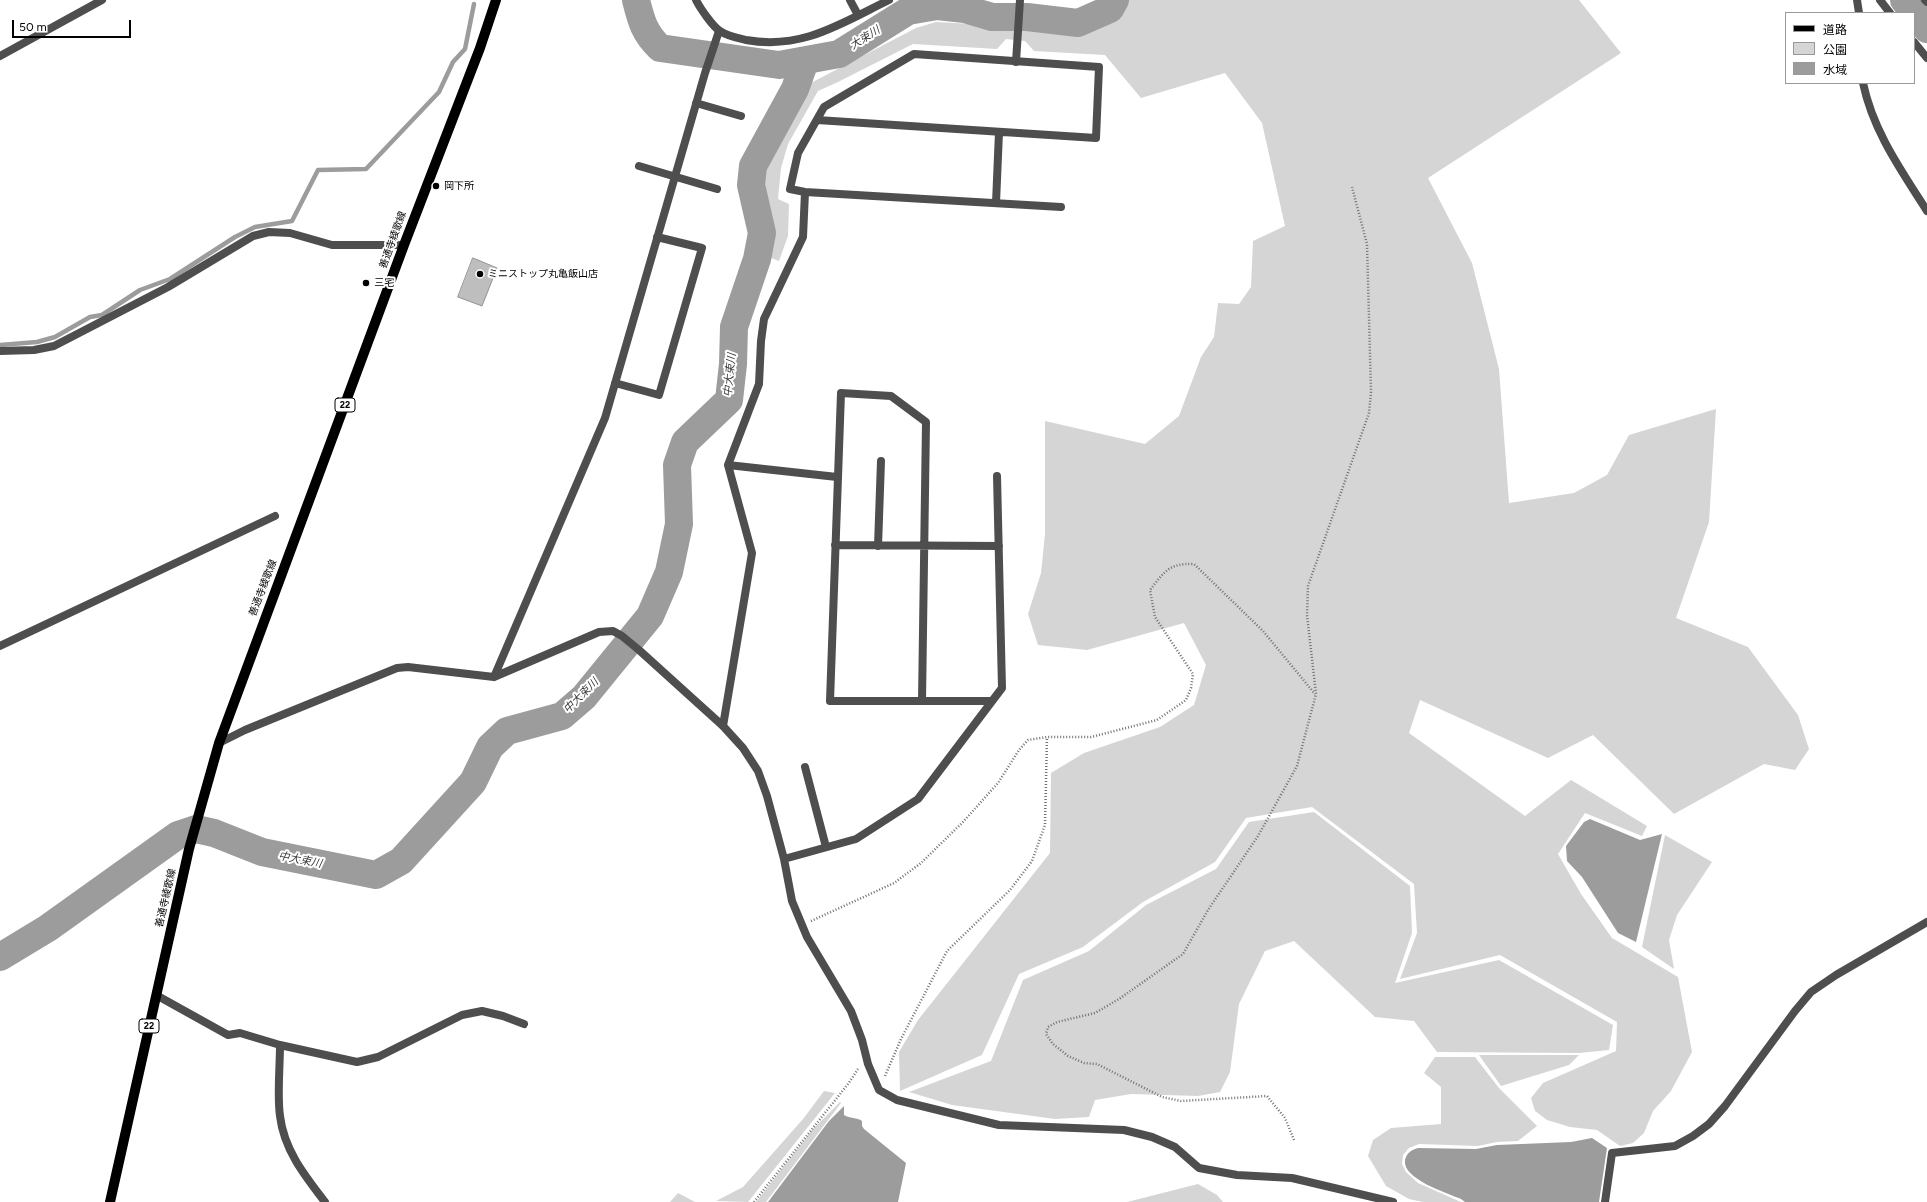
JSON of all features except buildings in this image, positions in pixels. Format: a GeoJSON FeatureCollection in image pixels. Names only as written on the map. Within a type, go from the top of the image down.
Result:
{"type":"FeatureCollection","features":[{"type":"Feature","properties":{"kind":"main road","name":"善通寺綾歌線"},"geometry":{"type":"LineString","coordinates":[[110,1202],[198,811],[219,743],[404,245],[480,48],[496,0]]}},
{"type":"Feature","properties":{"kind":"street"},"geometry":{"type":"LineString","coordinates":[[0,56],[102,0]]}},
{"type":"Feature","properties":{"kind":"street"},"geometry":{"type":"LineString","coordinates":[[696,0],[719,31],[737,38],[762,43],[785,43],[810,37],[889,0]]}},
{"type":"Feature","properties":{"kind":"street"},"geometry":{"type":"LineString","coordinates":[[850,0],[858,15]]}},
{"type":"Feature","properties":{"kind":"street"},"geometry":{"type":"LineString","coordinates":[[1857,0],[1859,12]]}},
{"type":"Feature","properties":{"kind":"street"},"geometry":{"type":"LineString","coordinates":[[1880,0],[1889,12]]}},
{"type":"Feature","properties":{"kind":"street"},"geometry":{"type":"LineString","coordinates":[[1016,62],[1020,1]]}},
{"type":"Feature","properties":{"kind":"street"},"geometry":{"type":"LineString","coordinates":[[494,677],[605,418],[704,73],[719,31]]}},
{"type":"Feature","properties":{"kind":"street"},"geometry":{"type":"LineString","coordinates":[[1915,43],[1927,58]]}},
{"type":"Feature","properties":{"kind":"street"},"geometry":{"type":"LineString","coordinates":[[817,120],[1096,138],[1099,67],[914,54],[824,107],[798,153],[790,189],[805,192],[1061,207]]}},
{"type":"Feature","properties":{"kind":"street"},"geometry":{"type":"LineString","coordinates":[[1863,84],[1867,105],[1882,140],[1927,211]]}},
{"type":"Feature","properties":{"kind":"street"},"geometry":{"type":"LineString","coordinates":[[696,103],[741,116]]}},
{"type":"Feature","properties":{"kind":"street"},"geometry":{"type":"LineString","coordinates":[[996,203],[998,132]]}},
{"type":"Feature","properties":{"kind":"street"},"geometry":{"type":"LineString","coordinates":[[639,166],[717,189]]}},
{"type":"Feature","properties":{"kind":"street"},"geometry":{"type":"LineString","coordinates":[[723,726],[752,553],[728,465],[759,384],[760,341],[764,319],[803,237],[805,192]]}},
{"type":"Feature","properties":{"kind":"street"},"geometry":{"type":"LineString","coordinates":[[0,351],[34,350],[54,346],[168,287],[253,236],[269,232],[290,233],[332,245],[404,245]]}},
{"type":"Feature","properties":{"kind":"street"},"geometry":{"type":"LineString","coordinates":[[615,383],[659,395],[702,248],[658,237]]}},
{"type":"Feature","properties":{"kind":"street"},"geometry":{"type":"LineString","coordinates":[[922,701],[926,546],[926,422],[891,396],[841,393],[830,701],[922,701],[992,701]]}},
{"type":"Feature","properties":{"kind":"street"},"geometry":{"type":"LineString","coordinates":[[878,546],[881,461]]}},
{"type":"Feature","properties":{"kind":"street"},"geometry":{"type":"LineString","coordinates":[[728,465],[837,477]]}},
{"type":"Feature","properties":{"kind":"street"},"geometry":{"type":"LineString","coordinates":[[784,859],[826,846],[856,839],[918,799],[1002,688],[997,476]]}},
{"type":"Feature","properties":{"kind":"street"},"geometry":{"type":"LineString","coordinates":[[0,646],[275,516]]}},
{"type":"Feature","properties":{"kind":"street"},"geometry":{"type":"LineString","coordinates":[[835,546],[999,546]]}},
{"type":"Feature","properties":{"kind":"street"},"geometry":{"type":"LineString","coordinates":[[219,743],[245,730],[397,668],[415,668],[494,677],[599,632],[613,631],[622,636],[639,650],[723,726],[743,748],[758,771],[767,796],[784,859],[792,901],[807,937],[851,1011],[866,1057],[880,1090],[897,1100],[999,1125],[1124,1130],[1152,1137],[1175,1147],[1199,1168],[1237,1175],[1292,1178],[1393,1202]]}},
{"type":"Feature","properties":{"kind":"street"},"geometry":{"type":"LineString","coordinates":[[805,767],[826,846]]}},
{"type":"Feature","properties":{"kind":"street"},"geometry":{"type":"LineString","coordinates":[[1605,1202],[1612,1153],[1675,1146],[1693,1136],[1709,1124],[1725,1106],[1795,1011],[1811,992],[1836,974],[1927,922]]}},
{"type":"Feature","properties":{"kind":"street"},"geometry":{"type":"LineString","coordinates":[[156,995],[228,1034],[240,1033],[280,1045],[357,1062],[378,1057],[462,1015],[482,1011],[503,1016],[524,1024]]}},
{"type":"Feature","properties":{"kind":"street"},"geometry":{"type":"LineString","coordinates":[[280,1045],[280,1116],[288,1147],[300,1169],[325,1202]]}},
{"type":"Feature","properties":{"kind":"path"},"geometry":{"type":"LineString","coordinates":[[1294,1140],[1285,1118],[1267,1096],[1181,1101],[1162,1097],[1097,1064],[1084,1063],[1068,1056],[1053,1044],[1046,1034],[1048,1027],[1057,1022],[1095,1013],[1107,1006],[1183,954],[1208,910],[1258,836],[1298,766],[1316,694],[1308,615],[1308,586],[1369,412],[1371,392],[1367,244],[1352,187]]}},
{"type":"Feature","properties":{"kind":"path"},"geometry":{"type":"LineString","coordinates":[[802,926],[829,912],[894,883],[921,862],[963,822],[998,782],[1019,750],[1028,740],[1047,737],[1091,737],[1157,720],[1186,700],[1191,688],[1193,674],[1155,617],[1150,590],[1164,572],[1180,563],[1194,564],[1263,632],[1316,694]]}},
{"type":"Feature","properties":{"kind":"path"},"geometry":{"type":"LineString","coordinates":[[880,1090],[901,1039],[947,951],[1010,890],[1032,861],[1045,825],[1047,737]]}},
{"type":"Feature","properties":{"kind":"path"},"geometry":{"type":"LineString","coordinates":[[754,1202],[848,1084],[866,1057]]}},
{"type":"Feature","properties":{"kind":"green space"},"geometry":{"type":"Polygon","coordinates":[[[1121,0],[1579,0],[1621,53],[1428,178],[1472,263],[1499,369],[1509,503],[1574,493],[1607,475],[1629,435],[1716,409],[1709,522],[1676,618],[1748,647],[1798,715],[1809,749],[1795,770],[1764,764],[1674,814],[1593,735],[1548,758],[1420,700],[1409,733],[1525,816],[1571,780],[1647,826],[1642,836],[1585,813],[1558,854],[1581,894],[1612,938],[1678,977],[1692,1052],[1671,1091],[1653,1111],[1644,1133],[1633,1143],[1620,1146],[1597,1130],[1570,1127],[1547,1120],[1535,1111],[1531,1098],[1543,1083],[1616,1051],[1617,1022],[1500,955],[1400,979],[1417,933],[1414,884],[1312,807],[1246,818],[1215,862],[1143,902],[1083,947],[1019,974],[982,1055],[900,1091],[899,1052],[918,1020],[1050,853],[1051,773],[1084,753],[1160,727],[1194,705],[1206,665],[1184,623],[1087,650],[1038,645],[1028,614],[1041,573],[1045,534],[1045,421],[1145,444],[1179,416],[1201,357],[1214,337],[1218,303],[1239,304],[1251,287],[1253,241],[1285,226],[1262,123],[1225,73],[1141,98],[1105,55],[1034,51],[1025,41],[1006,39],[997,49],[913,44],[818,91],[788,144],[781,168],[778,199],[789,204],[788,236],[779,261],[771,258],[771,236],[762,181],[767,158],[805,86],[916,28],[936,22],[1031,27],[1075,32],[1110,18],[1121,0]]]}},
{"type":"Feature","properties":{"kind":"green space"},"geometry":{"type":"Polygon","coordinates":[[[1314,812],[1410,886],[1412,933],[1395,983],[1499,960],[1613,1025],[1609,1050],[1579,1053],[1437,1052],[1414,1021],[1375,1017],[1294,941],[1265,951],[1239,1004],[1230,1072],[1220,1092],[1198,1096],[1131,1094],[1095,1100],[1089,1117],[1055,1119],[952,1105],[909,1092],[991,1061],[1023,980],[1089,951],[1146,905],[1216,869],[1249,822],[1314,812]]]}},
{"type":"Feature","properties":{"kind":"green space"},"geometry":{"type":"Polygon","coordinates":[[[1665,835],[1712,862],[1677,915],[1669,940],[1674,969],[1642,947],[1665,835]]]}},
{"type":"Feature","properties":{"kind":"green space"},"geometry":{"type":"Polygon","coordinates":[[[1479,1055],[1579,1055],[1569,1065],[1501,1086],[1479,1055]]]}},
{"type":"Feature","properties":{"kind":"green space"},"geometry":{"type":"Polygon","coordinates":[[[1435,1057],[1475,1057],[1499,1088],[1537,1126],[1518,1141],[1497,1142],[1478,1146],[1419,1144],[1409,1148],[1403,1155],[1402,1164],[1406,1172],[1418,1183],[1461,1202],[1423,1202],[1409,1199],[1386,1186],[1368,1156],[1373,1140],[1391,1128],[1441,1124],[1441,1087],[1424,1073],[1435,1057]]]}},
{"type":"Feature","properties":{"kind":"green space"},"geometry":{"type":"Polygon","coordinates":[[[824,1091],[835,1093],[748,1202],[716,1201],[743,1187],[803,1119],[824,1091]]]}},
{"type":"Feature","properties":{"kind":"green space"},"geometry":{"type":"Polygon","coordinates":[[[840,1102],[841,1103],[766,1202],[756,1202],[813,1129],[840,1102]]]}},
{"type":"Feature","properties":{"kind":"green space"},"geometry":{"type":"Polygon","coordinates":[[[1198,1184],[1217,1195],[1223,1202],[1127,1202],[1198,1184]]]}},
{"type":"Feature","properties":{"kind":"green space"},"geometry":{"type":"Polygon","coordinates":[[[678,1193],[695,1202],[670,1202],[678,1193]]]}},
{"type":"Feature","properties":{"kind":"water"},"geometry":{"type":"Polygon","coordinates":[[[1590,819],[1640,840],[1662,834],[1636,942],[1618,933],[1582,877],[1567,861],[1566,846],[1584,822],[1590,819]]]}},
{"type":"Feature","properties":{"kind":"water"},"geometry":{"type":"Polygon","coordinates":[[[844,1106],[844,1115],[862,1121],[862,1126],[864,1129],[906,1163],[898,1202],[768,1202],[829,1121],[844,1106]]]}},
{"type":"Feature","properties":{"kind":"water"},"geometry":{"type":"Polygon","coordinates":[[[1592,1138],[1607,1148],[1599,1202],[1465,1202],[1418,1179],[1406,1167],[1405,1160],[1408,1153],[1418,1148],[1476,1149],[1497,1145],[1571,1142],[1592,1138]]]}},
{"type":"Feature","properties":{"kind":"waterway","name":"大束川"},"geometry":{"type":"LineString","coordinates":[[636,0],[644,26],[650,37],[660,48],[779,65],[839,54],[908,11],[937,6],[965,9],[992,17],[1027,17],[1078,23],[1110,9],[1115,0]]}},
{"type":"Feature","properties":{"kind":"waterway"},"geometry":{"type":"LineString","coordinates":[[1904,0],[1914,12]]}},
{"type":"Feature","properties":{"kind":"waterway"},"geometry":{"type":"LineString","coordinates":[[0,345],[37,342],[55,337],[90,317],[102,315],[140,290],[170,279],[235,237],[255,227],[292,221],[318,170],[366,169],[439,92],[453,62],[465,49],[474,4]]}},
{"type":"Feature","properties":{"kind":"waterway"},"geometry":{"type":"LineString","coordinates":[[1915,14],[1927,29]]}},
{"type":"Feature","properties":{"kind":"waterway","name":"中大束川"},"geometry":{"type":"LineString","coordinates":[[0,957],[48,928],[178,835],[196,829],[214,833],[262,852],[376,875],[401,861],[473,782],[490,747],[507,731],[562,716],[584,697],[650,616],[669,572],[679,524],[677,465],[685,442],[729,400],[733,364],[734,327],[757,259],[762,233],[751,185],[753,166],[795,89],[805,61]]}},
{"type":"Feature","properties":{"kind":"place","name":"岡下所"},"geometry":{"type":"Point","coordinates":[436,186]}},
{"type":"Feature","properties":{"kind":"place","name":"ミニストップ丸亀飯山店"},"geometry":{"type":"Point","coordinates":[480,274]}},
{"type":"Feature","properties":{"kind":"place","name":"三宅"},"geometry":{"type":"Point","coordinates":[366,283]}}]}
